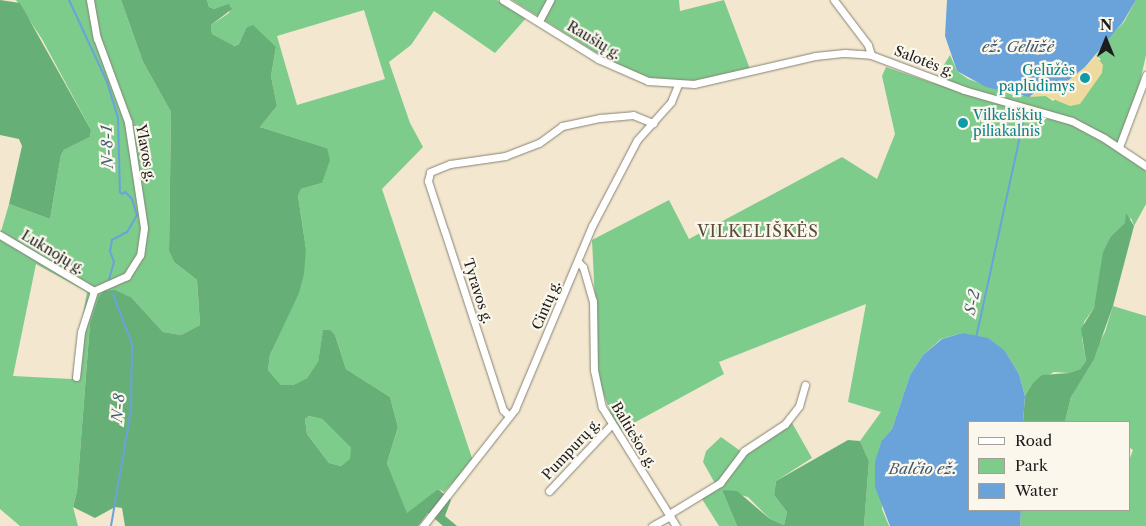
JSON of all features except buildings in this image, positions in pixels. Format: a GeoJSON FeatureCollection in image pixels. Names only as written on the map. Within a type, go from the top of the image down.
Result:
{"type":"FeatureCollection","features":[{"type":"Feature","properties":{"kind":"street","name":"Ylavos g."},"geometry":{"type":"LineString","coordinates":[[90,0],[97,38],[128,122],[144,228],[140,255],[127,276],[94,290]]}},
{"type":"Feature","properties":{"kind":"street","name":"Raušių g."},"geometry":{"type":"LineString","coordinates":[[503,0],[616,69],[648,81],[678,85]]}},
{"type":"Feature","properties":{"kind":"street"},"geometry":{"type":"LineString","coordinates":[[539,21],[550,0]]}},
{"type":"Feature","properties":{"kind":"street"},"geometry":{"type":"LineString","coordinates":[[834,0],[868,45],[871,55]]}},
{"type":"Feature","properties":{"kind":"street","name":"Salotės g."},"geometry":{"type":"LineString","coordinates":[[678,85],[706,82],[815,56],[845,53],[871,55],[964,90],[1072,121],[1119,147],[1146,166]]}},
{"type":"Feature","properties":{"kind":"street"},"geometry":{"type":"LineString","coordinates":[[1119,147],[1146,75]]}},
{"type":"Feature","properties":{"kind":"street","name":"Cintų g."},"geometry":{"type":"LineString","coordinates":[[423,526],[509,416],[578,262],[592,226],[631,150],[676,94],[678,85]]}},
{"type":"Feature","properties":{"kind":"street","name":"Tyravos g."},"geometry":{"type":"LineString","coordinates":[[509,416],[503,410],[428,181],[430,172],[450,164],[505,156],[539,143],[559,127],[602,117],[633,115],[653,124]]}},
{"type":"Feature","properties":{"kind":"street","name":"Luknojų g."},"geometry":{"type":"LineString","coordinates":[[0,234],[94,290]]}},
{"type":"Feature","properties":{"kind":"street","name":"Baltiešos g."},"geometry":{"type":"LineString","coordinates":[[578,262],[583,267],[593,301],[596,388],[612,424],[676,526]]}},
{"type":"Feature","properties":{"kind":"street"},"geometry":{"type":"LineString","coordinates":[[76,377],[81,332],[94,290]]}},
{"type":"Feature","properties":{"kind":"street"},"geometry":{"type":"LineString","coordinates":[[652,526],[720,483],[744,451],[785,424],[799,406],[805,384]]}},
{"type":"Feature","properties":{"kind":"street","name":"Pumpurų g."},"geometry":{"type":"LineString","coordinates":[[549,491],[612,424]]}},
{"type":"Feature","properties":{"kind":"green space"},"geometry":{"type":"Polygon","coordinates":[[[0,0],[20,3],[91,130],[90,137],[64,150],[61,155],[50,219],[9,204],[22,146],[19,139],[0,135],[0,0]]]}},
{"type":"Feature","properties":{"kind":"green space"},"geometry":{"type":"Polygon","coordinates":[[[16,0],[121,0],[143,62],[171,112],[169,251],[174,262],[197,280],[200,325],[181,335],[163,332],[132,298],[98,298],[90,323],[77,491],[73,507],[78,526],[20,526],[0,509],[0,235],[9,204],[50,219],[61,155],[64,150],[90,137],[91,130],[42,39],[16,0]],[[36,264],[13,376],[72,379],[87,292],[36,264]]]}},
{"type":"Feature","properties":{"kind":"green space"},"geometry":{"type":"Polygon","coordinates":[[[121,0],[207,0],[209,7],[214,9],[229,4],[232,9],[211,25],[212,34],[234,46],[239,44],[246,28],[253,25],[276,47],[271,76],[277,106],[260,127],[327,148],[330,160],[322,183],[301,189],[298,196],[306,249],[304,274],[299,293],[270,355],[268,370],[281,385],[293,385],[307,378],[318,362],[323,330],[330,330],[335,335],[346,369],[390,397],[398,427],[387,463],[407,513],[438,489],[451,500],[445,516],[457,526],[443,526],[428,513],[418,526],[125,526],[122,508],[115,507],[95,518],[73,507],[77,491],[90,323],[98,298],[104,291],[115,290],[132,298],[163,332],[181,335],[200,325],[197,280],[174,262],[169,251],[171,112],[143,62],[121,0]],[[309,416],[305,419],[307,434],[329,463],[341,466],[350,459],[351,448],[322,419],[309,416]]]}},
{"type":"Feature","properties":{"kind":"green space"},"geometry":{"type":"Polygon","coordinates":[[[207,0],[497,0],[527,17],[495,53],[434,11],[411,45],[389,62],[410,123],[423,147],[382,189],[473,461],[444,492],[438,489],[407,514],[387,463],[398,427],[390,397],[346,369],[335,335],[323,331],[318,363],[307,378],[293,385],[281,385],[268,370],[270,355],[298,293],[306,249],[298,196],[301,189],[322,183],[327,148],[260,127],[277,106],[271,76],[276,47],[246,28],[239,44],[233,46],[212,34],[211,25],[229,13],[231,6],[214,9],[209,7],[207,0]],[[364,10],[277,36],[297,105],[385,79],[364,10]]]}},
{"type":"Feature","properties":{"kind":"green space"},"geometry":{"type":"Polygon","coordinates":[[[512,0],[679,0],[680,11],[724,0],[750,69],[692,81],[650,78],[611,62],[512,0]]]}},
{"type":"Feature","properties":{"kind":"green space"},"geometry":{"type":"Polygon","coordinates":[[[1136,0],[1146,0],[1146,55],[1136,100],[1116,150],[1146,171],[1146,204],[1134,226],[1131,218],[1111,236],[1094,308],[1084,322],[1082,338],[1086,361],[1080,369],[1069,373],[1054,372],[1032,384],[1025,396],[1019,374],[1005,351],[962,333],[941,339],[923,355],[910,375],[892,429],[882,440],[882,509],[889,526],[864,526],[869,461],[860,441],[881,412],[848,402],[866,304],[719,362],[724,374],[621,430],[613,420],[599,381],[592,240],[669,200],[689,239],[842,157],[877,179],[895,134],[882,76],[886,67],[933,83],[950,55],[957,71],[968,79],[1016,96],[1046,96],[1053,101],[1101,59],[1096,56],[1102,45],[1124,22],[1136,0]]]}},
{"type":"Feature","properties":{"kind":"green space"},"geometry":{"type":"Polygon","coordinates":[[[1126,213],[1134,226],[1113,306],[1094,359],[1071,397],[1065,421],[1023,421],[1025,396],[1032,384],[1042,375],[1069,373],[1080,369],[1086,361],[1081,329],[1094,308],[1103,252],[1111,236],[1125,223],[1126,213]]]}},
{"type":"Feature","properties":{"kind":"green space"},"geometry":{"type":"Polygon","coordinates":[[[1113,306],[1146,316],[1146,526],[1020,526],[1021,511],[1131,511],[1131,455],[1133,450],[1131,449],[1131,421],[1065,421],[1071,397],[1105,332],[1113,306]]]}},
{"type":"Feature","properties":{"kind":"green space"},"geometry":{"type":"Polygon","coordinates":[[[309,416],[322,419],[351,448],[351,459],[341,466],[329,463],[307,434],[305,419],[309,416]]]}},
{"type":"Feature","properties":{"kind":"green space"},"geometry":{"type":"Polygon","coordinates":[[[791,421],[812,458],[776,481],[774,495],[787,512],[784,525],[770,519],[748,497],[722,490],[737,526],[719,526],[702,499],[717,487],[703,462],[706,451],[721,437],[746,455],[791,421]]]}},
{"type":"Feature","properties":{"kind":"green space"},"geometry":{"type":"Polygon","coordinates":[[[848,440],[860,441],[869,461],[864,526],[737,526],[722,490],[737,491],[770,519],[784,525],[787,512],[774,495],[776,481],[848,440]]]}},
{"type":"Feature","properties":{"kind":"sand","name":"Gelūžės paplūdimys"},"geometry":{"type":"Polygon","coordinates":[[[1096,56],[1103,65],[1102,73],[1080,104],[1070,106],[1046,96],[1029,97],[1085,67],[1096,56]]]}},
{"type":"Feature","properties":{"kind":"water","name":"ež. Gelūžė"},"geometry":{"type":"Polygon","coordinates":[[[947,0],[1136,0],[1123,22],[1085,67],[1065,83],[1037,91],[1029,97],[986,87],[957,71],[945,36],[947,0]]]}},
{"type":"Feature","properties":{"kind":"water","name":"Balčio ež."},"geometry":{"type":"Polygon","coordinates":[[[962,333],[988,338],[1005,351],[1019,374],[1025,396],[1023,421],[968,421],[968,511],[1021,511],[1020,526],[890,526],[875,487],[875,462],[882,440],[892,429],[910,375],[923,355],[942,339],[962,333]]]}},
{"type":"Feature","properties":{"kind":"waterway","name":"N-8-1"},"geometry":{"type":"LineString","coordinates":[[69,0],[107,82],[118,117],[120,192],[122,194],[125,192],[132,199],[137,215],[127,232],[112,240],[110,251],[114,262],[109,279]]}},
{"type":"Feature","properties":{"kind":"waterway","name":"S-2"},"geometry":{"type":"LineString","coordinates":[[976,338],[1023,122]]}},
{"type":"Feature","properties":{"kind":"waterway","name":"N-8"},"geometry":{"type":"LineString","coordinates":[[111,526],[131,410],[132,344],[113,294]]}},
{"type":"Feature","properties":{"kind":"place","name":"Gelūžės paplūdimys"},"geometry":{"type":"Point","coordinates":[1085,78]}},
{"type":"Feature","properties":{"kind":"place","name":"Vilkeliškių piliakalnis"},"geometry":{"type":"Point","coordinates":[963,123]}},
{"type":"Feature","properties":{"kind":"district","name":"VILKELIŠKĖS"},"geometry":{"type":"Point","coordinates":[758,231]}}]}
